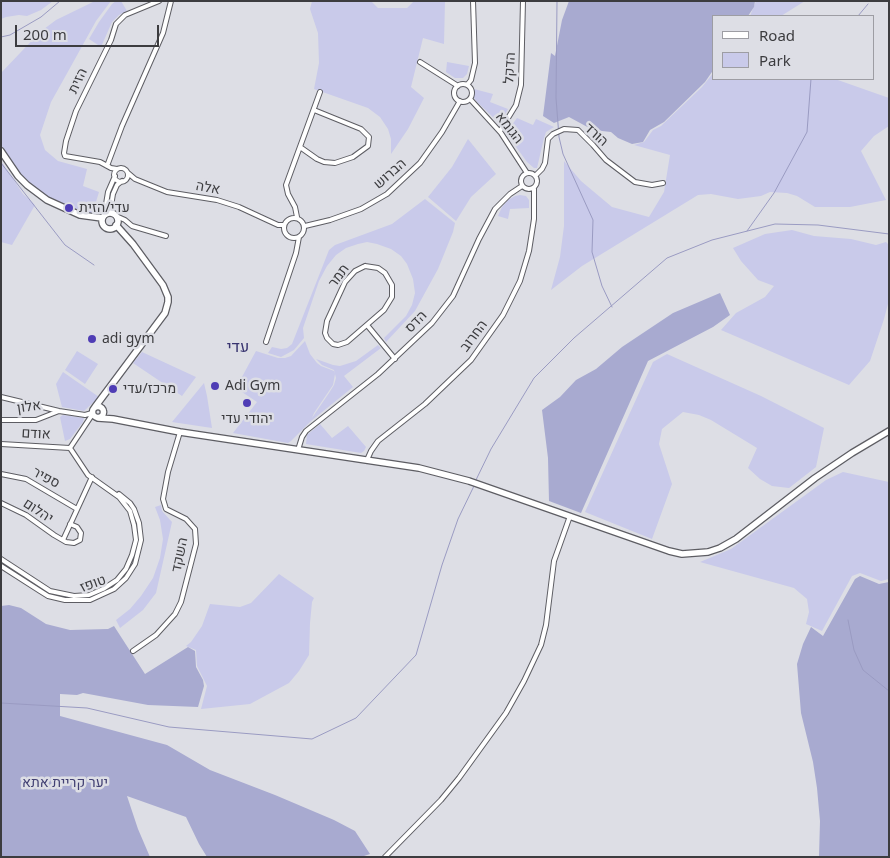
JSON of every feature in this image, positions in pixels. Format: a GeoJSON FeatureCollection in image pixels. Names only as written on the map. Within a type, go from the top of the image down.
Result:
{"type":"FeatureCollection","features":[{"type":"Feature","properties":{"kind":"street","name":"הזית"},"geometry":{"type":"LineString","coordinates":[[117,169],[100,162],[66,156],[64,153],[69,133],[76,111],[111,40],[116,24],[125,15],[159,1]]}},
{"type":"Feature","properties":{"kind":"street"},"geometry":{"type":"LineString","coordinates":[[107,166],[122,126],[163,33],[171,1]]}},
{"type":"Feature","properties":{"kind":"street"},"geometry":{"type":"LineString","coordinates":[[467,85],[471,80],[475,63],[473,1]]}},
{"type":"Feature","properties":{"kind":"street","name":"הדקל"},"geometry":{"type":"LineString","coordinates":[[500,131],[516,105],[520,91],[523,1]]}},
{"type":"Feature","properties":{"kind":"street"},"geometry":{"type":"LineString","coordinates":[[420,62],[458,86]]}},
{"type":"Feature","properties":{"kind":"street"},"geometry":{"type":"LineString","coordinates":[[462,84],[467,85],[472,91],[470,99],[466,102],[460,101],[455,96],[455,91],[462,84]]}},
{"type":"Feature","properties":{"kind":"street"},"geometry":{"type":"LineString","coordinates":[[297,217],[289,219],[284,224],[286,233],[291,238],[298,237],[304,233],[305,226],[303,221],[297,217],[295,206],[288,194],[286,185],[320,92]]}},
{"type":"Feature","properties":{"kind":"street","name":"הגומא"},"geometry":{"type":"LineString","coordinates":[[470,99],[500,131],[528,173]]}},
{"type":"Feature","properties":{"kind":"street","name":"הברוש"},"geometry":{"type":"LineString","coordinates":[[305,226],[330,220],[360,209],[387,194],[420,163],[442,132],[460,101]]}},
{"type":"Feature","properties":{"kind":"street"},"geometry":{"type":"LineString","coordinates":[[300,147],[317,159],[335,163],[353,157],[368,146],[368,137],[361,129],[314,110]]}},
{"type":"Feature","properties":{"kind":"street","name":"הורד"},"geometry":{"type":"LineString","coordinates":[[536,176],[545,162],[548,139],[553,134],[564,129],[578,130],[606,160],[635,182],[652,185],[663,183]]}},
{"type":"Feature","properties":{"kind":"street"},"geometry":{"type":"LineString","coordinates":[[1,151],[18,176],[47,200],[80,215],[103,217],[108,213],[115,215],[118,221],[112,228],[105,227],[102,223],[103,217],[108,192],[117,169],[124,168],[128,173],[126,180],[122,181],[115,188],[111,200],[111,211],[132,226],[166,236]]}},
{"type":"Feature","properties":{"kind":"street","name":"אלה"},"geometry":{"type":"LineString","coordinates":[[128,173],[140,181],[167,192],[224,202],[253,212],[278,225],[284,224]]}},
{"type":"Feature","properties":{"kind":"street"},"geometry":{"type":"LineString","coordinates":[[528,173],[536,176],[537,184],[534,189],[526,190],[522,186],[521,178],[528,173]]}},
{"type":"Feature","properties":{"kind":"street"},"geometry":{"type":"LineString","coordinates":[[115,176],[116,180],[122,181]]}},
{"type":"Feature","properties":{"kind":"street","name":"הדס"},"geometry":{"type":"LineString","coordinates":[[298,450],[306,431],[395,359],[432,324],[460,282],[495,209],[501,201],[522,186]]}},
{"type":"Feature","properties":{"kind":"street","name":"החרוב"},"geometry":{"type":"LineString","coordinates":[[367,460],[378,441],[425,404],[471,360],[503,315],[520,281],[529,251],[534,218],[534,189]]}},
{"type":"Feature","properties":{"kind":"street"},"geometry":{"type":"LineString","coordinates":[[70,448],[164,312],[168,302],[163,285],[133,244],[116,225]]}},
{"type":"Feature","properties":{"kind":"street"},"geometry":{"type":"LineString","coordinates":[[266,342],[296,253],[298,237]]}},
{"type":"Feature","properties":{"kind":"street","name":"תמר"},"geometry":{"type":"LineString","coordinates":[[365,266],[378,268],[385,273],[392,285],[393,291],[388,304],[367,324],[343,344],[338,345],[329,341],[325,333],[327,321],[345,282],[355,271],[365,266]]}},
{"type":"Feature","properties":{"kind":"street"},"geometry":{"type":"LineString","coordinates":[[367,324],[395,359]]}},
{"type":"Feature","properties":{"kind":"street"},"geometry":{"type":"LineString","coordinates":[[1,397],[59,411],[85,415],[103,411]]}},
{"type":"Feature","properties":{"kind":"street"},"geometry":{"type":"LineString","coordinates":[[95,414],[102,416],[103,398]]}},
{"type":"Feature","properties":{"kind":"street","name":"אלון"},"geometry":{"type":"LineString","coordinates":[[1,420],[36,420],[59,411]]}},
{"type":"Feature","properties":{"kind":"street"},"geometry":{"type":"LineString","coordinates":[[103,411],[113,419]]}},
{"type":"Feature","properties":{"kind":"street"},"geometry":{"type":"LineString","coordinates":[[95,414],[180,432],[419,468],[469,482],[682,554],[708,552],[736,539],[815,478],[889,431]]}},
{"type":"Feature","properties":{"kind":"street","name":"השקד"},"geometry":{"type":"LineString","coordinates":[[133,651],[156,635],[175,614],[181,602],[196,544],[196,528],[186,519],[166,509],[163,499],[168,472],[180,432]]}},
{"type":"Feature","properties":{"kind":"street","name":"אודם"},"geometry":{"type":"LineString","coordinates":[[1,444],[70,448]]}},
{"type":"Feature","properties":{"kind":"street","name":"טופז"},"geometry":{"type":"LineString","coordinates":[[1,559],[42,587],[57,593],[74,596],[88,594],[111,585],[130,562],[136,540],[130,511],[119,497],[92,477],[70,448]]}},
{"type":"Feature","properties":{"kind":"street","name":"ספיר"},"geometry":{"type":"LineString","coordinates":[[1,474],[26,479],[77,509]]}},
{"type":"Feature","properties":{"kind":"street"},"geometry":{"type":"LineString","coordinates":[[70,524],[92,477]]}},
{"type":"Feature","properties":{"kind":"street","name":"טופז"},"geometry":{"type":"LineString","coordinates":[[1,566],[40,592],[65,600],[90,600],[114,589],[126,578],[135,564],[141,540],[139,523],[134,509],[125,498],[112,491]]}},
{"type":"Feature","properties":{"kind":"street","name":"יהלום"},"geometry":{"type":"LineString","coordinates":[[1,503],[26,516],[63,540],[74,543],[80,540],[80,530],[70,524],[63,540]]}},
{"type":"Feature","properties":{"kind":"street"},"geometry":{"type":"LineString","coordinates":[[385,857],[441,800],[459,778],[502,719],[524,681],[541,645],[546,625],[554,561],[570,516]]}},
{"type":"Feature","properties":{"kind":"green space"},"geometry":{"type":"Polygon","coordinates":[[[1,1],[53,1],[41,10],[27,16],[19,15],[1,19],[1,1]]]}},
{"type":"Feature","properties":{"kind":"green space"},"geometry":{"type":"Polygon","coordinates":[[[95,1],[111,1],[96,21],[51,102],[40,135],[45,150],[58,161],[87,169],[83,186],[99,192],[92,215],[56,203],[41,193],[22,176],[8,158],[1,146],[1,73],[40,32],[56,20],[95,1]]]}},
{"type":"Feature","properties":{"kind":"green space"},"geometry":{"type":"Polygon","coordinates":[[[116,1],[121,1],[127,11],[119,15],[112,22],[101,47],[89,39],[99,22],[116,1]]]}},
{"type":"Feature","properties":{"kind":"green space"},"geometry":{"type":"Polygon","coordinates":[[[312,1],[371,1],[378,8],[407,8],[414,1],[445,1],[444,44],[423,38],[411,87],[424,98],[408,129],[391,154],[391,139],[388,129],[380,117],[368,108],[314,89],[319,63],[318,33],[310,9],[312,1]]]}},
{"type":"Feature","properties":{"kind":"green space"},"geometry":{"type":"Polygon","coordinates":[[[569,1],[755,1],[754,7],[749,15],[712,15],[712,72],[705,82],[664,122],[650,130],[643,142],[632,144],[618,138],[611,132],[593,130],[569,117],[554,123],[543,116],[551,53],[555,56],[562,20],[569,1]]]}},
{"type":"Feature","properties":{"kind":"green space"},"geometry":{"type":"Polygon","coordinates":[[[756,1],[805,1],[783,15],[750,15],[756,1]]]}},
{"type":"Feature","properties":{"kind":"green space"},"geometry":{"type":"Polygon","coordinates":[[[447,62],[469,66],[467,74],[463,78],[455,78],[446,72],[447,62]]]}},
{"type":"Feature","properties":{"kind":"green space"},"geometry":{"type":"Polygon","coordinates":[[[712,74],[712,80],[838,80],[889,98],[889,126],[874,136],[861,151],[886,200],[850,207],[815,207],[797,196],[787,193],[770,192],[761,196],[738,199],[711,194],[698,195],[582,266],[551,290],[560,257],[564,226],[564,161],[581,181],[612,207],[649,217],[664,192],[670,155],[634,145],[644,142],[653,130],[661,126],[702,87],[712,74]]]}},
{"type":"Feature","properties":{"kind":"green space"},"geometry":{"type":"Polygon","coordinates":[[[474,89],[493,94],[490,102],[508,109],[502,120],[497,121],[477,102],[474,98],[474,89]]]}},
{"type":"Feature","properties":{"kind":"green space"},"geometry":{"type":"Polygon","coordinates":[[[517,118],[533,125],[536,119],[554,127],[546,132],[537,168],[534,168],[527,162],[506,133],[517,118]]]}},
{"type":"Feature","properties":{"kind":"green space"},"geometry":{"type":"Polygon","coordinates":[[[468,139],[496,174],[471,197],[456,221],[428,197],[452,167],[468,139]]]}},
{"type":"Feature","properties":{"kind":"green space"},"geometry":{"type":"Polygon","coordinates":[[[1,161],[23,194],[35,205],[12,245],[1,242],[1,161]]]}},
{"type":"Feature","properties":{"kind":"green space"},"geometry":{"type":"Polygon","coordinates":[[[520,195],[526,196],[529,200],[529,208],[510,209],[508,219],[498,216],[508,200],[520,195]]]}},
{"type":"Feature","properties":{"kind":"green space"},"geometry":{"type":"Polygon","coordinates":[[[425,199],[455,223],[453,232],[438,269],[415,311],[386,342],[384,338],[406,316],[412,305],[415,293],[413,279],[407,264],[401,256],[391,249],[367,242],[346,248],[336,255],[327,266],[319,281],[303,328],[304,338],[294,350],[281,357],[268,353],[272,347],[281,349],[287,348],[292,344],[329,250],[335,245],[392,224],[425,199]]]}},
{"type":"Feature","properties":{"kind":"green space"},"geometry":{"type":"Polygon","coordinates":[[[792,230],[814,236],[851,239],[876,245],[886,242],[889,245],[889,300],[884,319],[870,361],[849,385],[721,330],[736,313],[765,297],[774,286],[758,280],[741,261],[733,248],[765,234],[792,230]]]}},
{"type":"Feature","properties":{"kind":"green space"},"geometry":{"type":"Polygon","coordinates":[[[720,293],[730,315],[713,327],[648,361],[581,513],[549,501],[548,458],[542,410],[560,397],[576,380],[596,369],[622,347],[673,313],[720,293]]]}},
{"type":"Feature","properties":{"kind":"green space"},"geometry":{"type":"Polygon","coordinates":[[[305,341],[310,354],[317,363],[334,371],[335,374],[334,370],[322,365],[316,359],[340,366],[356,361],[378,345],[381,348],[344,376],[353,387],[311,421],[288,443],[233,433],[257,402],[236,388],[256,351],[278,358],[285,358],[291,356],[305,341]],[[335,374],[333,385],[312,418],[334,385],[335,374]]]}},
{"type":"Feature","properties":{"kind":"green space"},"geometry":{"type":"Polygon","coordinates":[[[77,351],[98,364],[85,384],[65,370],[77,351]]]}},
{"type":"Feature","properties":{"kind":"green space"},"geometry":{"type":"Polygon","coordinates":[[[142,352],[196,377],[182,396],[133,363],[142,352]]]}},
{"type":"Feature","properties":{"kind":"green space"},"geometry":{"type":"Polygon","coordinates":[[[667,354],[761,396],[824,428],[816,467],[789,488],[772,486],[760,479],[748,468],[757,448],[711,420],[699,415],[683,412],[662,429],[659,444],[672,484],[652,539],[585,512],[653,362],[667,354]]]}},
{"type":"Feature","properties":{"kind":"green space"},"geometry":{"type":"Polygon","coordinates":[[[63,372],[99,397],[84,411],[62,407],[56,384],[63,372]]]}},
{"type":"Feature","properties":{"kind":"green space"},"geometry":{"type":"Polygon","coordinates":[[[204,383],[212,428],[172,422],[204,383]]]}},
{"type":"Feature","properties":{"kind":"green space"},"geometry":{"type":"Polygon","coordinates":[[[63,415],[84,418],[70,439],[65,441],[60,417],[63,415]]]}},
{"type":"Feature","properties":{"kind":"green space"},"geometry":{"type":"Polygon","coordinates":[[[320,424],[332,438],[348,426],[366,447],[364,451],[361,453],[306,444],[307,435],[320,424]]]}},
{"type":"Feature","properties":{"kind":"green space"},"geometry":{"type":"Polygon","coordinates":[[[843,472],[889,482],[889,579],[881,581],[860,573],[852,576],[822,631],[806,624],[809,612],[807,599],[794,588],[700,562],[731,549],[826,480],[843,472]]]}},
{"type":"Feature","properties":{"kind":"green space"},"geometry":{"type":"Polygon","coordinates":[[[161,505],[162,511],[172,522],[156,593],[143,610],[120,628],[116,620],[130,609],[141,596],[153,578],[160,558],[163,539],[160,520],[155,507],[161,505]]]}},
{"type":"Feature","properties":{"kind":"green space"},"geometry":{"type":"Polygon","coordinates":[[[279,574],[314,598],[310,623],[309,655],[289,683],[250,704],[201,709],[207,686],[197,666],[196,650],[186,646],[202,626],[210,604],[240,607],[251,603],[279,574]]]}},
{"type":"Feature","properties":{"kind":"green space"},"geometry":{"type":"Polygon","coordinates":[[[860,576],[879,584],[889,582],[889,857],[819,857],[820,821],[817,788],[813,762],[801,713],[797,664],[811,627],[823,636],[855,579],[860,576]]]}},
{"type":"Feature","properties":{"kind":"green space","name":"יער קריית אתא"},"geometry":{"type":"Polygon","coordinates":[[[9,605],[21,608],[46,624],[70,630],[108,629],[114,626],[145,674],[188,647],[195,651],[196,667],[204,686],[198,707],[148,705],[83,693],[77,695],[60,694],[60,716],[167,745],[210,770],[275,795],[355,831],[370,854],[361,857],[207,857],[186,817],[127,796],[150,857],[1,857],[1,606],[9,605]]]}},
{"type":"Feature","properties":{"kind":"waterway"},"geometry":{"type":"LineString","coordinates":[[1,37],[10,35],[41,17],[60,1]]}},
{"type":"Feature","properties":{"kind":"waterway"},"geometry":{"type":"LineString","coordinates":[[557,1],[556,98],[559,137],[563,154],[593,220],[592,252],[602,286],[612,307]]}},
{"type":"Feature","properties":{"kind":"waterway"},"geometry":{"type":"LineString","coordinates":[[859,15],[868,4]]}},
{"type":"Feature","properties":{"kind":"waterway"},"geometry":{"type":"LineString","coordinates":[[747,231],[774,193],[807,132],[811,80]]}},
{"type":"Feature","properties":{"kind":"waterway"},"geometry":{"type":"LineString","coordinates":[[1,163],[65,245],[94,265]]}},
{"type":"Feature","properties":{"kind":"waterway"},"geometry":{"type":"LineString","coordinates":[[475,482],[491,449],[534,378],[574,338],[667,258],[712,240],[775,224],[818,225],[889,234]]}},
{"type":"Feature","properties":{"kind":"waterway"},"geometry":{"type":"LineString","coordinates":[[1,703],[87,708],[169,727],[312,739],[356,718],[416,655],[442,565],[458,519],[474,486]]}},
{"type":"Feature","properties":{"kind":"waterway"},"geometry":{"type":"LineString","coordinates":[[848,620],[854,650],[863,670],[889,691]]}},
{"type":"Feature","properties":{"kind":"place","name":"עדי/הזית"},"geometry":{"type":"Point","coordinates":[69,208]}},
{"type":"Feature","properties":{"kind":"place","name":"adi gym"},"geometry":{"type":"Point","coordinates":[92,339]}},
{"type":"Feature","properties":{"kind":"place","name":"Adi Gym"},"geometry":{"type":"Point","coordinates":[215,386]}},
{"type":"Feature","properties":{"kind":"place","name":"מרכז/עדי"},"geometry":{"type":"Point","coordinates":[113,389]}},
{"type":"Feature","properties":{"kind":"place","name":"יהודי עדי"},"geometry":{"type":"Point","coordinates":[247,403]}},
{"type":"Feature","properties":{"kind":"district","name":"עדי"},"geometry":{"type":"Point","coordinates":[238,347]}}]}
